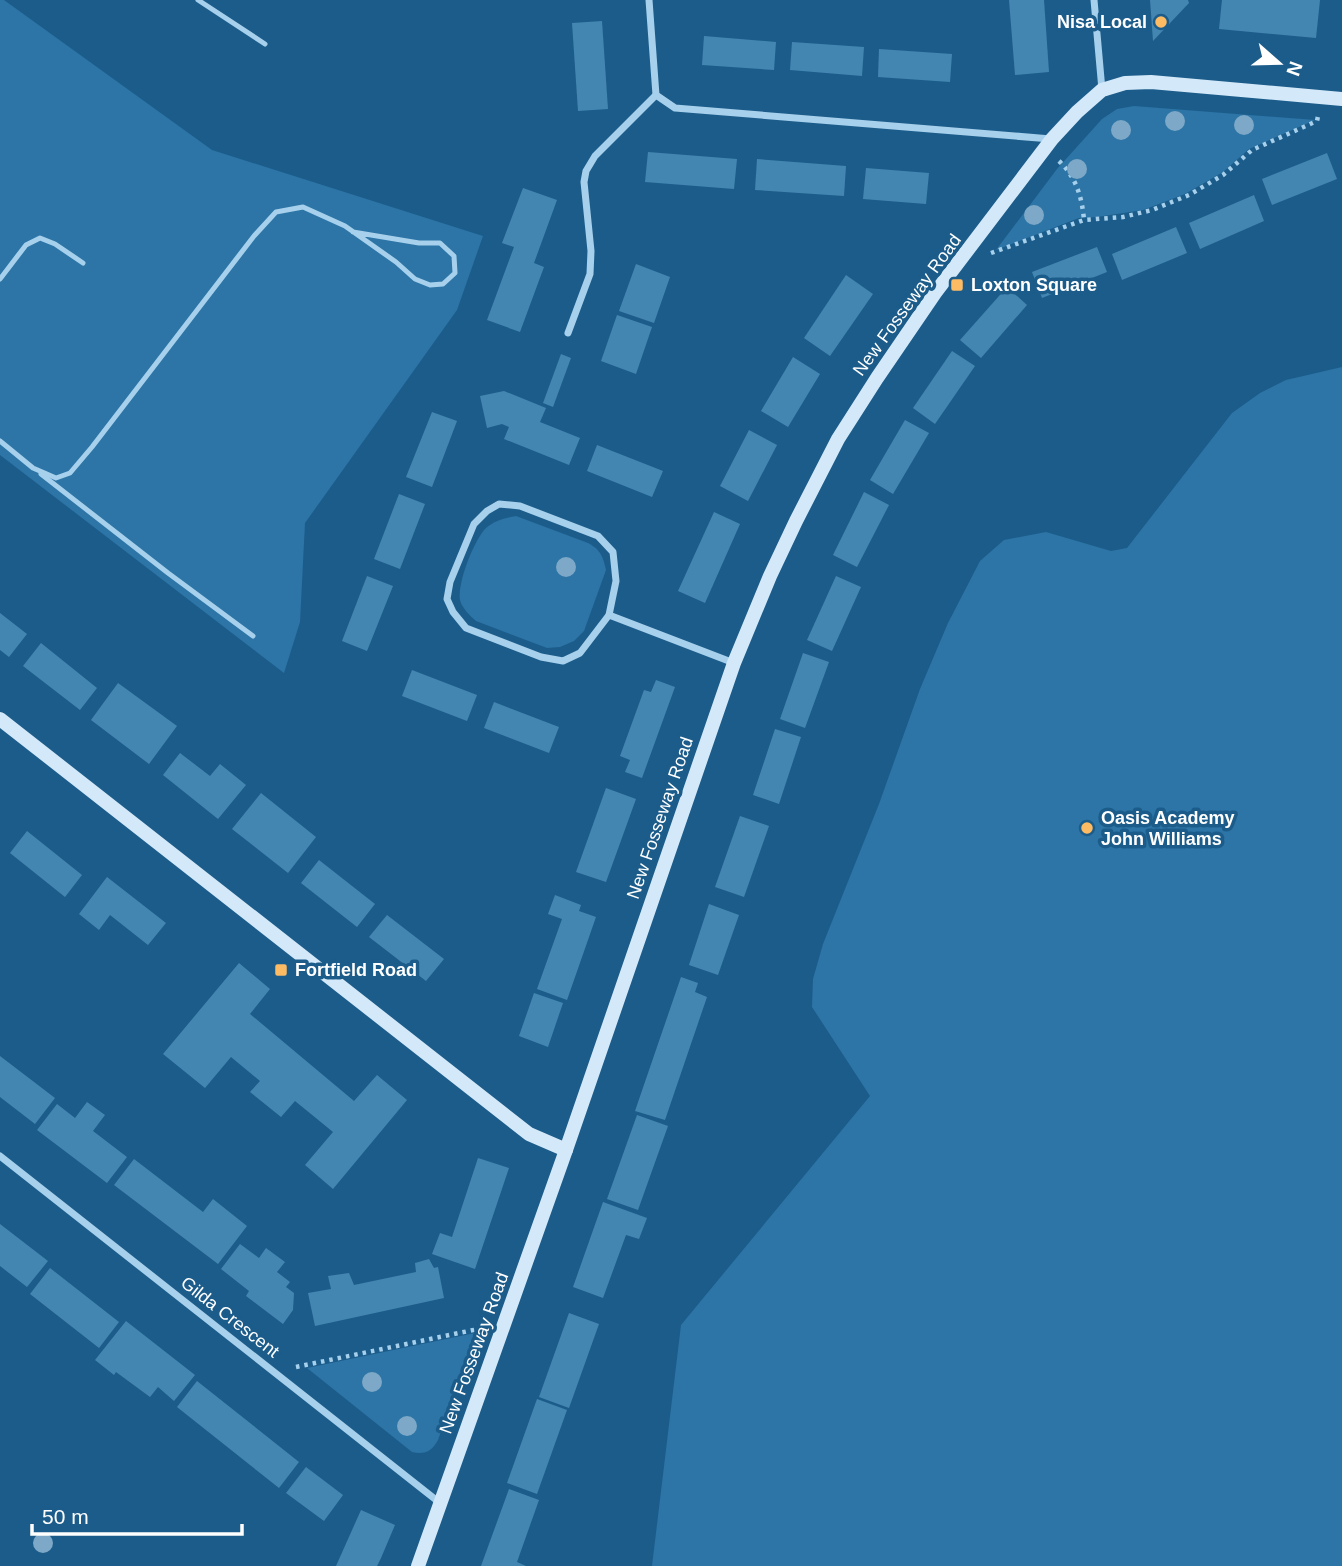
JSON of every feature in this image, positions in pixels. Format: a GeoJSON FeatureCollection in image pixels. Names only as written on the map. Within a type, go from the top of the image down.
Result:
{"type":"FeatureCollection","features":[{"type":"Feature","properties":{"kind":"street"},"geometry":{"type":"LineString","coordinates":[[568,332],[590,274],[591,251],[584,182],[586,171],[595,156],[656,95],[649,0]]}},
{"type":"Feature","properties":{"kind":"street"},"geometry":{"type":"LineString","coordinates":[[1094,0],[1102,90],[1125,83],[1151,82],[1342,99]]}},
{"type":"Feature","properties":{"kind":"street","name":"New Fosseway Road"},"geometry":{"type":"LineString","coordinates":[[418,1566],[566,1150],[734,663],[770,576],[838,439],[877,378],[921,314],[1049,144],[1077,111],[1102,90]]}},
{"type":"Feature","properties":{"kind":"street"},"geometry":{"type":"LineString","coordinates":[[656,95],[675,108],[1049,144]]}},
{"type":"Feature","properties":{"kind":"street"},"geometry":{"type":"LineString","coordinates":[[499,504],[520,506],[598,536],[613,552],[616,581],[609,615],[580,653],[563,660],[541,657],[466,628],[453,612],[447,599],[450,582],[474,524],[499,504]]}},
{"type":"Feature","properties":{"kind":"street"},"geometry":{"type":"LineString","coordinates":[[609,615],[734,663]]}},
{"type":"Feature","properties":{"kind":"street"},"geometry":{"type":"LineString","coordinates":[[0,719],[529,1134],[566,1150]]}},
{"type":"Feature","properties":{"kind":"street","name":"Gilda Crescent"},"geometry":{"type":"LineString","coordinates":[[0,1156],[441,1504]]}},
{"type":"Feature","properties":{"kind":"lane"},"geometry":{"type":"LineString","coordinates":[[198,0],[265,44]]}},
{"type":"Feature","properties":{"kind":"lane"},"geometry":{"type":"LineString","coordinates":[[33,468],[55,478],[70,473],[254,236],[276,212],[303,207],[345,226],[415,279],[430,285],[443,284],[455,273],[454,256],[440,243],[419,243],[353,232]]}},
{"type":"Feature","properties":{"kind":"lane"},"geometry":{"type":"LineString","coordinates":[[0,279],[26,245],[40,238],[55,244],[83,263]]}},
{"type":"Feature","properties":{"kind":"lane"},"geometry":{"type":"LineString","coordinates":[[0,441],[253,636]]}},
{"type":"Feature","properties":{"kind":"path"},"geometry":{"type":"LineString","coordinates":[[973,246],[993,254],[1084,220],[1123,217],[1152,210],[1189,195],[1223,175],[1252,150],[1317,121],[1320,98]]}},
{"type":"Feature","properties":{"kind":"path"},"geometry":{"type":"LineString","coordinates":[[1049,144],[1077,186],[1083,202],[1084,220]]}},
{"type":"Feature","properties":{"kind":"path"},"geometry":{"type":"LineString","coordinates":[[273,1372],[504,1324]]}},
{"type":"Feature","properties":{"kind":"shaded area"},"geometry":{"type":"Polygon","coordinates":[[[0,0],[4,0],[212,150],[483,236],[457,310],[305,523],[300,622],[284,673],[0,455],[0,0]]]}},
{"type":"Feature","properties":{"kind":"shaded area"},"geometry":{"type":"Polygon","coordinates":[[[1134,106],[1315,120],[1249,149],[1223,172],[1185,194],[1143,210],[1079,218],[996,250],[1057,169],[1102,119],[1117,109],[1134,106]]]}},
{"type":"Feature","properties":{"kind":"shaded area","name":"Oasis Academy John Williams"},"geometry":{"type":"Polygon","coordinates":[[[1342,367],[1342,1566],[652,1566],[681,1325],[870,1096],[812,1007],[813,979],[823,944],[879,804],[920,689],[948,623],[980,561],[1004,540],[1046,532],[1111,551],[1127,548],[1232,413],[1260,393],[1286,380],[1342,367]]]}},
{"type":"Feature","properties":{"kind":"shaded area"},"geometry":{"type":"Polygon","coordinates":[[[516,516],[588,543],[599,551],[604,561],[606,570],[584,631],[574,641],[560,647],[547,648],[476,621],[464,609],[460,600],[464,573],[481,534],[493,523],[516,516]]]}},
{"type":"Feature","properties":{"kind":"shaded area"},"geometry":{"type":"Polygon","coordinates":[[[475,1333],[438,1440],[431,1449],[421,1453],[412,1452],[307,1368],[475,1333]]]}},
{"type":"Feature","properties":{"kind":"building"},"geometry":{"type":"Polygon","coordinates":[[[1009,0],[1044,0],[1049,72],[1015,75],[1009,0]]]}},
{"type":"Feature","properties":{"kind":"building","name":"Nisa Local"},"geometry":{"type":"Polygon","coordinates":[[[1150,0],[1188,0],[1189,3],[1153,41],[1150,0]]]}},
{"type":"Feature","properties":{"kind":"building"},"geometry":{"type":"Polygon","coordinates":[[[1222,0],[1320,0],[1316,38],[1219,29],[1222,0]]]}},
{"type":"Feature","properties":{"kind":"building"},"geometry":{"type":"Polygon","coordinates":[[[602,21],[608,109],[578,111],[572,23],[602,21]]]}},
{"type":"Feature","properties":{"kind":"building"},"geometry":{"type":"Polygon","coordinates":[[[704,36],[776,42],[774,70],[702,65],[704,36]]]}},
{"type":"Feature","properties":{"kind":"building"},"geometry":{"type":"Polygon","coordinates":[[[792,42],[864,47],[862,76],[790,70],[792,42]]]}},
{"type":"Feature","properties":{"kind":"building"},"geometry":{"type":"Polygon","coordinates":[[[879,49],[952,54],[950,82],[878,77],[879,49]]]}},
{"type":"Feature","properties":{"kind":"building"},"geometry":{"type":"Polygon","coordinates":[[[648,152],[737,159],[734,189],[645,182],[648,152]]]}},
{"type":"Feature","properties":{"kind":"building"},"geometry":{"type":"Polygon","coordinates":[[[1327,153],[1337,179],[1272,205],[1262,179],[1327,153]]]}},
{"type":"Feature","properties":{"kind":"building"},"geometry":{"type":"Polygon","coordinates":[[[757,159],[846,166],[844,196],[755,190],[757,159]]]}},
{"type":"Feature","properties":{"kind":"building"},"geometry":{"type":"Polygon","coordinates":[[[866,168],[929,173],[926,204],[863,199],[866,168]]]}},
{"type":"Feature","properties":{"kind":"building"},"geometry":{"type":"Polygon","coordinates":[[[523,188],[557,200],[534,263],[544,267],[520,332],[487,320],[514,247],[502,243],[523,188]]]}},
{"type":"Feature","properties":{"kind":"building"},"geometry":{"type":"Polygon","coordinates":[[[1254,195],[1264,221],[1200,249],[1189,223],[1254,195]]]}},
{"type":"Feature","properties":{"kind":"building"},"geometry":{"type":"Polygon","coordinates":[[[1176,227],[1187,253],[1122,280],[1112,254],[1176,227]]]}},
{"type":"Feature","properties":{"kind":"building"},"geometry":{"type":"Polygon","coordinates":[[[1097,247],[1107,272],[1042,298],[1032,272],[1097,247]]]}},
{"type":"Feature","properties":{"kind":"building"},"geometry":{"type":"Polygon","coordinates":[[[636,264],[670,277],[654,323],[619,311],[636,264]]]}},
{"type":"Feature","properties":{"kind":"building"},"geometry":{"type":"Polygon","coordinates":[[[846,275],[873,294],[830,356],[804,338],[846,275]]]}},
{"type":"Feature","properties":{"kind":"building"},"geometry":{"type":"Polygon","coordinates":[[[1007,287],[1027,305],[981,358],[960,340],[1007,287]]]}},
{"type":"Feature","properties":{"kind":"building"},"geometry":{"type":"Polygon","coordinates":[[[617,315],[652,327],[636,374],[601,361],[617,315]]]}},
{"type":"Feature","properties":{"kind":"building"},"geometry":{"type":"Polygon","coordinates":[[[952,351],[975,366],[935,424],[913,408],[952,351]]]}},
{"type":"Feature","properties":{"kind":"building"},"geometry":{"type":"Polygon","coordinates":[[[561,354],[571,358],[553,407],[543,403],[561,354]]]}},
{"type":"Feature","properties":{"kind":"building"},"geometry":{"type":"Polygon","coordinates":[[[793,357],[820,374],[788,427],[761,411],[793,357]]]}},
{"type":"Feature","properties":{"kind":"building"},"geometry":{"type":"Polygon","coordinates":[[[504,391],[546,408],[540,422],[580,438],[569,465],[504,439],[509,427],[502,424],[487,428],[480,396],[504,391]]]}},
{"type":"Feature","properties":{"kind":"building"},"geometry":{"type":"Polygon","coordinates":[[[432,412],[457,421],[432,487],[406,477],[432,412]]]}},
{"type":"Feature","properties":{"kind":"building"},"geometry":{"type":"Polygon","coordinates":[[[905,420],[929,433],[893,494],[870,480],[905,420]]]}},
{"type":"Feature","properties":{"kind":"building"},"geometry":{"type":"Polygon","coordinates":[[[749,430],[777,445],[748,501],[720,486],[749,430]]]}},
{"type":"Feature","properties":{"kind":"building"},"geometry":{"type":"Polygon","coordinates":[[[597,445],[663,471],[652,497],[587,471],[597,445]]]}},
{"type":"Feature","properties":{"kind":"building"},"geometry":{"type":"Polygon","coordinates":[[[864,492],[889,505],[857,567],[833,555],[864,492]]]}},
{"type":"Feature","properties":{"kind":"building"},"geometry":{"type":"Polygon","coordinates":[[[399,494],[425,504],[400,569],[374,559],[399,494]]]}},
{"type":"Feature","properties":{"kind":"building"},"geometry":{"type":"Polygon","coordinates":[[[714,512],[740,524],[705,603],[678,591],[714,512]]]}},
{"type":"Feature","properties":{"kind":"building"},"geometry":{"type":"Polygon","coordinates":[[[367,576],[393,586],[367,651],[342,641],[367,576]]]}},
{"type":"Feature","properties":{"kind":"building"},"geometry":{"type":"Polygon","coordinates":[[[836,576],[861,587],[832,651],[807,640],[836,576]]]}},
{"type":"Feature","properties":{"kind":"building"},"geometry":{"type":"Polygon","coordinates":[[[0,613],[27,634],[9,657],[0,650],[0,613]]]}},
{"type":"Feature","properties":{"kind":"building"},"geometry":{"type":"Polygon","coordinates":[[[41,643],[97,688],[80,710],[23,666],[41,643]]]}},
{"type":"Feature","properties":{"kind":"building"},"geometry":{"type":"Polygon","coordinates":[[[803,653],[829,662],[805,728],[780,719],[803,653]]]}},
{"type":"Feature","properties":{"kind":"building"},"geometry":{"type":"Polygon","coordinates":[[[412,670],[477,695],[467,721],[402,696],[412,670]]]}},
{"type":"Feature","properties":{"kind":"building"},"geometry":{"type":"Polygon","coordinates":[[[656,680],[675,687],[642,778],[625,772],[630,760],[620,756],[644,690],[651,692],[656,680]]]}},
{"type":"Feature","properties":{"kind":"building"},"geometry":{"type":"Polygon","coordinates":[[[118,683],[177,726],[149,764],[91,720],[118,683]]]}},
{"type":"Feature","properties":{"kind":"building"},"geometry":{"type":"Polygon","coordinates":[[[494,702],[559,727],[549,753],[484,728],[494,702]]]}},
{"type":"Feature","properties":{"kind":"building"},"geometry":{"type":"Polygon","coordinates":[[[775,729],[801,737],[779,804],[753,795],[775,729]]]}},
{"type":"Feature","properties":{"kind":"building"},"geometry":{"type":"Polygon","coordinates":[[[180,753],[210,776],[220,764],[246,785],[218,819],[163,775],[180,753]]]}},
{"type":"Feature","properties":{"kind":"building"},"geometry":{"type":"Polygon","coordinates":[[[606,788],[636,799],[606,882],[576,872],[606,788]]]}},
{"type":"Feature","properties":{"kind":"building"},"geometry":{"type":"Polygon","coordinates":[[[261,793],[316,837],[288,873],[232,829],[261,793]]]}},
{"type":"Feature","properties":{"kind":"building"},"geometry":{"type":"Polygon","coordinates":[[[740,816],[769,826],[744,897],[715,887],[740,816]]]}},
{"type":"Feature","properties":{"kind":"building"},"geometry":{"type":"Polygon","coordinates":[[[27,831],[82,875],[65,897],[10,853],[27,831]]]}},
{"type":"Feature","properties":{"kind":"building"},"geometry":{"type":"Polygon","coordinates":[[[319,860],[375,904],[357,927],[301,883],[319,860]]]}},
{"type":"Feature","properties":{"kind":"building"},"geometry":{"type":"Polygon","coordinates":[[[107,877],[166,923],[148,945],[110,915],[99,930],[79,914],[107,877]]]}},
{"type":"Feature","properties":{"kind":"building"},"geometry":{"type":"Polygon","coordinates":[[[555,895],[581,905],[579,911],[596,917],[567,1000],[537,989],[562,919],[548,914],[555,895]]]}},
{"type":"Feature","properties":{"kind":"building"},"geometry":{"type":"Polygon","coordinates":[[[709,904],[739,915],[718,975],[689,965],[709,904]]]}},
{"type":"Feature","properties":{"kind":"building"},"geometry":{"type":"Polygon","coordinates":[[[387,915],[444,959],[426,981],[369,937],[387,915]]]}},
{"type":"Feature","properties":{"kind":"building"},"geometry":{"type":"Polygon","coordinates":[[[239,963],[270,989],[250,1014],[354,1101],[377,1075],[407,1100],[333,1189],[305,1165],[333,1132],[295,1101],[281,1117],[250,1092],[260,1081],[231,1057],[205,1088],[163,1054],[239,963]]]}},
{"type":"Feature","properties":{"kind":"building"},"geometry":{"type":"Polygon","coordinates":[[[681,977],[698,983],[695,992],[707,997],[665,1120],[635,1111],[681,977]]]}},
{"type":"Feature","properties":{"kind":"building"},"geometry":{"type":"Polygon","coordinates":[[[534,993],[563,1003],[548,1047],[519,1036],[534,993]]]}},
{"type":"Feature","properties":{"kind":"building"},"geometry":{"type":"Polygon","coordinates":[[[0,1056],[55,1098],[35,1124],[0,1097],[0,1056]]]}},
{"type":"Feature","properties":{"kind":"building"},"geometry":{"type":"Polygon","coordinates":[[[87,1102],[105,1115],[93,1131],[127,1157],[107,1183],[37,1130],[57,1104],[75,1118],[87,1102]]]}},
{"type":"Feature","properties":{"kind":"building"},"geometry":{"type":"Polygon","coordinates":[[[637,1115],[668,1126],[638,1210],[607,1199],[637,1115]]]}},
{"type":"Feature","properties":{"kind":"building"},"geometry":{"type":"Polygon","coordinates":[[[478,1158],[509,1168],[475,1269],[432,1254],[440,1233],[452,1237],[478,1158]]]}},
{"type":"Feature","properties":{"kind":"building"},"geometry":{"type":"Polygon","coordinates":[[[134,1159],[203,1212],[213,1199],[247,1226],[218,1264],[114,1185],[134,1159]]]}},
{"type":"Feature","properties":{"kind":"building"},"geometry":{"type":"Polygon","coordinates":[[[603,1202],[647,1218],[639,1239],[626,1235],[603,1298],[573,1287],[603,1202]]]}},
{"type":"Feature","properties":{"kind":"building"},"geometry":{"type":"Polygon","coordinates":[[[0,1224],[48,1261],[27,1287],[0,1266],[0,1224]]]}},
{"type":"Feature","properties":{"kind":"building"},"geometry":{"type":"Polygon","coordinates":[[[240,1244],[259,1258],[266,1248],[285,1262],[277,1272],[290,1282],[286,1287],[294,1293],[293,1310],[283,1324],[246,1296],[249,1291],[221,1269],[240,1244]]]}},
{"type":"Feature","properties":{"kind":"building"},"geometry":{"type":"Polygon","coordinates":[[[429,1259],[434,1268],[438,1267],[444,1298],[315,1326],[308,1293],[331,1289],[328,1276],[349,1273],[354,1285],[416,1272],[415,1263],[429,1259]]]}},
{"type":"Feature","properties":{"kind":"building"},"geometry":{"type":"Polygon","coordinates":[[[50,1268],[119,1322],[99,1348],[30,1294],[50,1268]]]}},
{"type":"Feature","properties":{"kind":"building"},"geometry":{"type":"Polygon","coordinates":[[[569,1313],[599,1324],[569,1408],[539,1397],[569,1313]]]}},
{"type":"Feature","properties":{"kind":"building"},"geometry":{"type":"Polygon","coordinates":[[[126,1321],[195,1375],[174,1401],[158,1387],[150,1397],[95,1360],[126,1321]]]}},
{"type":"Feature","properties":{"kind":"building"},"geometry":{"type":"Polygon","coordinates":[[[197,1381],[299,1462],[279,1488],[177,1407],[197,1381]]]}},
{"type":"Feature","properties":{"kind":"building"},"geometry":{"type":"Polygon","coordinates":[[[537,1399],[567,1410],[537,1494],[507,1483],[537,1399]]]}},
{"type":"Feature","properties":{"kind":"building"},"geometry":{"type":"Polygon","coordinates":[[[306,1467],[343,1495],[324,1521],[286,1493],[306,1467]]]}},
{"type":"Feature","properties":{"kind":"building"},"geometry":{"type":"Polygon","coordinates":[[[509,1489],[539,1500],[517,1562],[526,1566],[481,1566],[509,1489]]]}},
{"type":"Feature","properties":{"kind":"building"},"geometry":{"type":"Polygon","coordinates":[[[361,1510],[395,1525],[381,1558],[377,1566],[336,1566],[361,1510]]]}},
{"type":"Feature","properties":{"kind":"place","name":"Nisa Local"},"geometry":{"type":"Point","coordinates":[1161,22]}},
{"type":"Feature","properties":{"kind":"place","name":"Loxton Square"},"geometry":{"type":"Point","coordinates":[957,285]}},
{"type":"Feature","properties":{"kind":"place","name":"Oasis Academy John Williams"},"geometry":{"type":"Point","coordinates":[1087,828]}},
{"type":"Feature","properties":{"kind":"place","name":"Fortfield Road"},"geometry":{"type":"Point","coordinates":[281,970]}}]}
